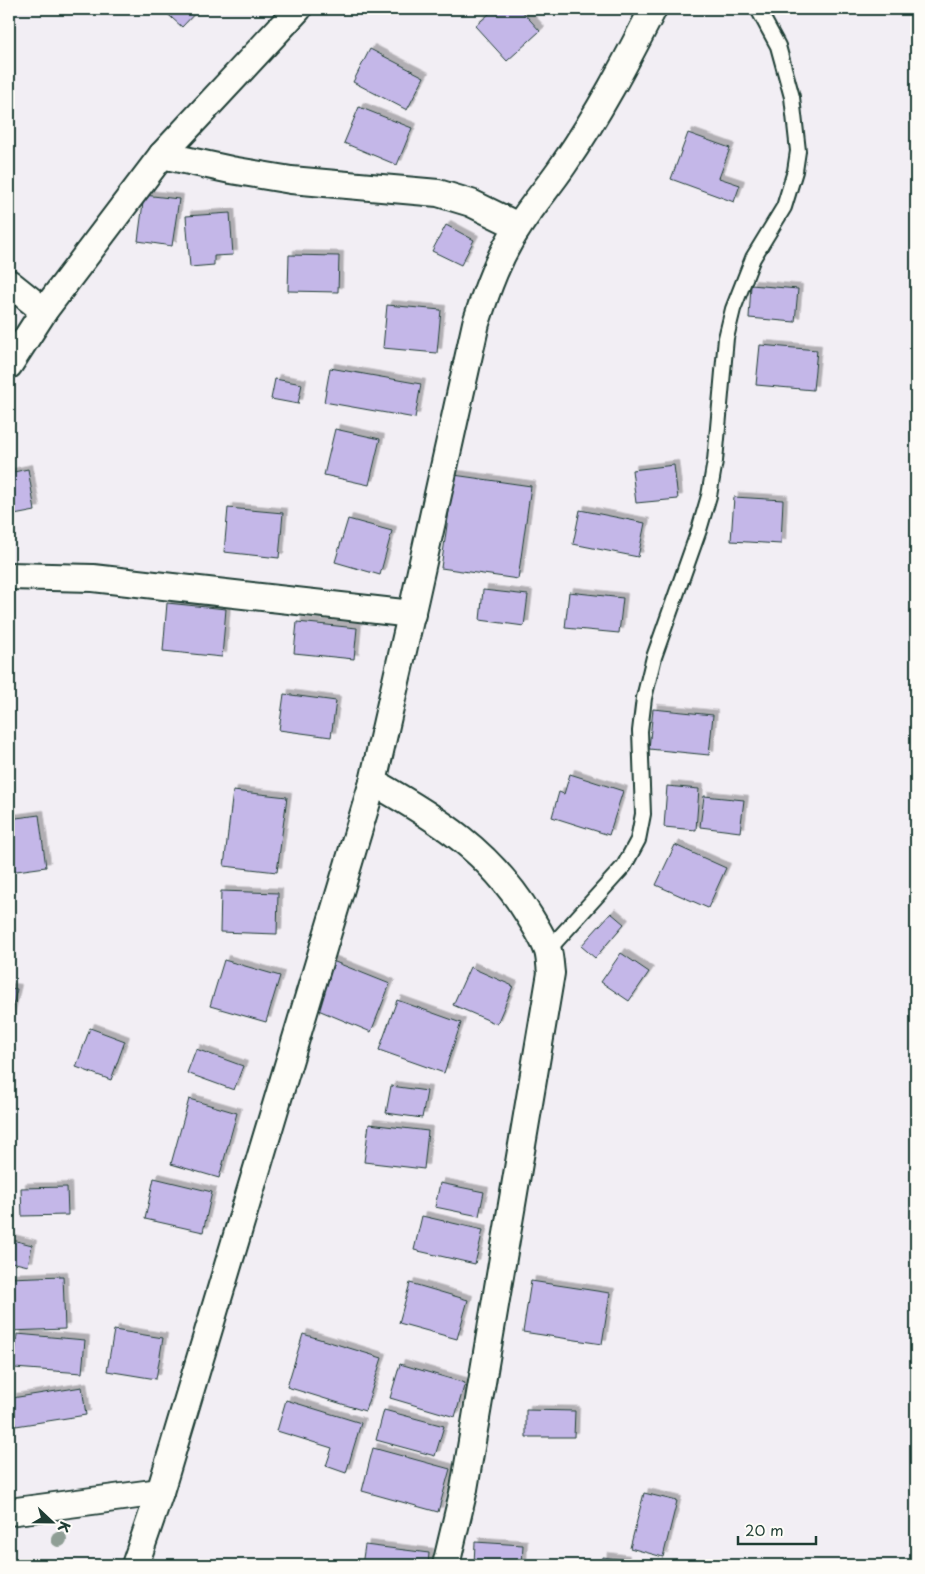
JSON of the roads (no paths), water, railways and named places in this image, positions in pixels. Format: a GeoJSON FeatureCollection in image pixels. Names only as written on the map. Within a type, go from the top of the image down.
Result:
{"type":"FeatureCollection","features":[{"type":"Feature","properties":{"kind":"street"},"geometry":{"type":"LineString","coordinates":[[9,365],[44,311],[162,155],[298,9]]}},
{"type":"Feature","properties":{"kind":"street"},"geometry":{"type":"LineString","coordinates":[[135,1565],[160,1492],[374,782],[476,323],[486,292],[501,257],[518,226],[564,165],[601,106],[653,9]]}},
{"type":"Feature","properties":{"kind":"street"},"geometry":{"type":"LineString","coordinates":[[162,155],[231,170],[291,180],[438,193],[472,203],[518,226]]}},
{"type":"Feature","properties":{"kind":"street"},"geometry":{"type":"LineString","coordinates":[[9,283],[44,311]]}},
{"type":"Feature","properties":{"kind":"street"},"geometry":{"type":"LineString","coordinates":[[9,576],[93,578],[412,614]]}},
{"type":"Feature","properties":{"kind":"street"},"geometry":{"type":"LineString","coordinates":[[374,782],[428,814],[480,854],[504,880],[540,934],[548,950],[551,973],[464,1489],[446,1565]]}},
{"type":"Feature","properties":{"kind":"street"},"geometry":{"type":"LineString","coordinates":[[9,1512],[160,1492]]}},
{"type":"Feature","properties":{"kind":"lane"},"geometry":{"type":"LineString","coordinates":[[548,950],[624,866],[638,840],[643,814],[640,731],[644,698],[654,657],[699,530],[709,496],[715,462],[726,338],[742,282],[753,258],[784,207],[795,172],[798,151],[790,89],[778,46],[758,9]]}}]}
